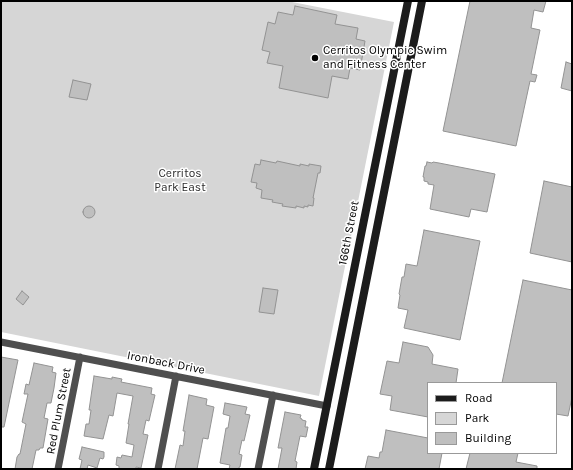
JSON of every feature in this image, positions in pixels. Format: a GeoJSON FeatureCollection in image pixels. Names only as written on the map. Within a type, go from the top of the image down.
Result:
{"type":"FeatureCollection","features":[{"type":"Feature","properties":{"kind":"street","name":"166th Street"},"geometry":{"type":"LineString","coordinates":[[314,469],[408,1]]}},
{"type":"Feature","properties":{"kind":"street"},"geometry":{"type":"LineString","coordinates":[[329,469],[422,1]]}},
{"type":"Feature","properties":{"kind":"street"},"geometry":{"type":"LineString","coordinates":[[340,340],[354,343]]}},
{"type":"Feature","properties":{"kind":"street","name":"Ironback Drive"},"geometry":{"type":"LineString","coordinates":[[1,342],[327,406]]}},
{"type":"Feature","properties":{"kind":"street","name":"Red Plum Street"},"geometry":{"type":"LineString","coordinates":[[58,469],[80,357]]}},
{"type":"Feature","properties":{"kind":"street"},"geometry":{"type":"LineString","coordinates":[[158,469],[176,376]]}},
{"type":"Feature","properties":{"kind":"street"},"geometry":{"type":"LineString","coordinates":[[258,469],[273,395]]}},
{"type":"Feature","properties":{"kind":"green space","name":"Cerritos Park East"},"geometry":{"type":"Polygon","coordinates":[[[1,1],[287,1],[394,22],[319,396],[1,332],[1,1]]]}},
{"type":"Feature","properties":{"kind":"building"},"geometry":{"type":"Polygon","coordinates":[[[470,1],[546,1],[543,12],[534,10],[531,28],[540,30],[531,74],[537,75],[535,82],[530,81],[516,146],[443,131],[470,1]]]}},
{"type":"Feature","properties":{"kind":"building","name":"Cerritos Olympic Swim and Fitness Center"},"geometry":{"type":"Polygon","coordinates":[[[295,6],[337,15],[335,24],[358,28],[356,39],[365,41],[360,70],[350,68],[348,79],[332,76],[328,98],[279,88],[283,66],[267,63],[270,52],[262,50],[268,22],[275,24],[278,12],[293,15],[295,6]]]}},
{"type":"Feature","properties":{"kind":"building"},"geometry":{"type":"Polygon","coordinates":[[[566,62],[572,64],[572,91],[561,88],[566,62]]]}},
{"type":"Feature","properties":{"kind":"building"},"geometry":{"type":"Polygon","coordinates":[[[73,80],[91,84],[87,100],[69,97],[73,80]]]}},
{"type":"Feature","properties":{"kind":"building"},"geometry":{"type":"Polygon","coordinates":[[[261,160],[276,163],[277,161],[300,166],[300,164],[309,166],[309,164],[321,166],[320,173],[318,173],[313,198],[313,206],[308,205],[308,207],[304,206],[304,208],[296,206],[296,208],[282,206],[283,204],[272,202],[273,200],[261,198],[262,190],[256,188],[257,183],[251,182],[255,164],[260,165],[261,160]]]}},
{"type":"Feature","properties":{"kind":"building"},"geometry":{"type":"Polygon","coordinates":[[[427,162],[495,174],[487,212],[471,209],[469,217],[430,209],[434,185],[428,184],[428,182],[424,181],[423,177],[427,162]]]}},
{"type":"Feature","properties":{"kind":"building"},"geometry":{"type":"Polygon","coordinates":[[[544,181],[572,187],[572,262],[530,253],[544,181]]]}},
{"type":"Feature","properties":{"kind":"building"},"geometry":{"type":"Polygon","coordinates":[[[87,206],[91,206],[95,212],[91,218],[87,218],[83,214],[83,210],[87,206]]]}},
{"type":"Feature","properties":{"kind":"building"},"geometry":{"type":"Polygon","coordinates":[[[424,230],[480,241],[460,340],[404,328],[408,310],[398,308],[402,277],[404,277],[406,264],[417,266],[424,230]]]}},
{"type":"Feature","properties":{"kind":"building"},"geometry":{"type":"Polygon","coordinates":[[[523,280],[572,290],[572,397],[568,416],[557,414],[557,382],[502,382],[523,280]]]}},
{"type":"Feature","properties":{"kind":"building"},"geometry":{"type":"Polygon","coordinates":[[[263,288],[278,290],[274,314],[259,312],[263,288]]]}},
{"type":"Feature","properties":{"kind":"building"},"geometry":{"type":"Polygon","coordinates":[[[22,291],[29,297],[23,305],[16,299],[22,291]]]}},
{"type":"Feature","properties":{"kind":"building"},"geometry":{"type":"Polygon","coordinates":[[[403,342],[428,347],[433,355],[432,364],[458,369],[456,382],[427,382],[427,417],[390,410],[392,396],[380,394],[387,361],[399,363],[403,342]]]}},
{"type":"Feature","properties":{"kind":"building"},"geometry":{"type":"Polygon","coordinates":[[[1,357],[18,360],[4,427],[1,427],[1,357]]]}},
{"type":"Feature","properties":{"kind":"building"},"geometry":{"type":"Polygon","coordinates":[[[34,363],[53,367],[52,372],[56,373],[54,388],[51,403],[47,403],[44,418],[48,419],[43,448],[36,450],[32,469],[15,469],[17,457],[20,454],[26,424],[22,422],[28,394],[24,394],[26,384],[29,385],[34,363]]]}},
{"type":"Feature","properties":{"kind":"building"},"geometry":{"type":"Polygon","coordinates":[[[94,376],[122,379],[121,382],[152,388],[151,394],[155,395],[149,421],[146,420],[143,434],[148,435],[141,468],[136,467],[136,469],[119,469],[119,466],[116,465],[117,457],[121,458],[122,455],[132,457],[134,445],[126,443],[133,396],[117,393],[113,416],[109,415],[103,439],[84,436],[86,424],[89,424],[91,410],[89,410],[94,376]]]}},
{"type":"Feature","properties":{"kind":"building"},"geometry":{"type":"Polygon","coordinates":[[[189,395],[207,399],[206,405],[214,407],[208,439],[203,438],[197,469],[175,469],[180,445],[183,446],[185,431],[183,431],[189,395]]]}},
{"type":"Feature","properties":{"kind":"building"},"geometry":{"type":"Polygon","coordinates":[[[225,403],[247,407],[245,414],[250,415],[244,441],[242,440],[239,454],[242,455],[239,469],[229,469],[230,465],[220,463],[226,428],[228,428],[230,416],[223,414],[225,403]]]}},
{"type":"Feature","properties":{"kind":"building"},"geometry":{"type":"Polygon","coordinates":[[[285,412],[301,415],[300,418],[306,421],[305,427],[308,427],[306,437],[300,436],[295,461],[297,462],[296,469],[278,469],[282,448],[278,448],[285,412]]]}},
{"type":"Feature","properties":{"kind":"building"},"geometry":{"type":"Polygon","coordinates":[[[386,430],[427,438],[427,454],[442,454],[439,469],[365,469],[368,456],[379,458],[380,452],[382,452],[386,430]]]}},
{"type":"Feature","properties":{"kind":"building"},"geometry":{"type":"Polygon","coordinates":[[[82,447],[104,452],[104,457],[103,459],[100,458],[97,468],[88,465],[87,469],[80,469],[82,460],[79,459],[82,447]]]}},
{"type":"Feature","properties":{"kind":"building"},"geometry":{"type":"Polygon","coordinates":[[[470,454],[518,454],[516,462],[537,466],[537,469],[466,469],[470,454]]]}},
{"type":"Feature","properties":{"kind":"place","name":"Cerritos Olympic Swim and Fitness Center"},"geometry":{"type":"Point","coordinates":[315,58]}}]}
